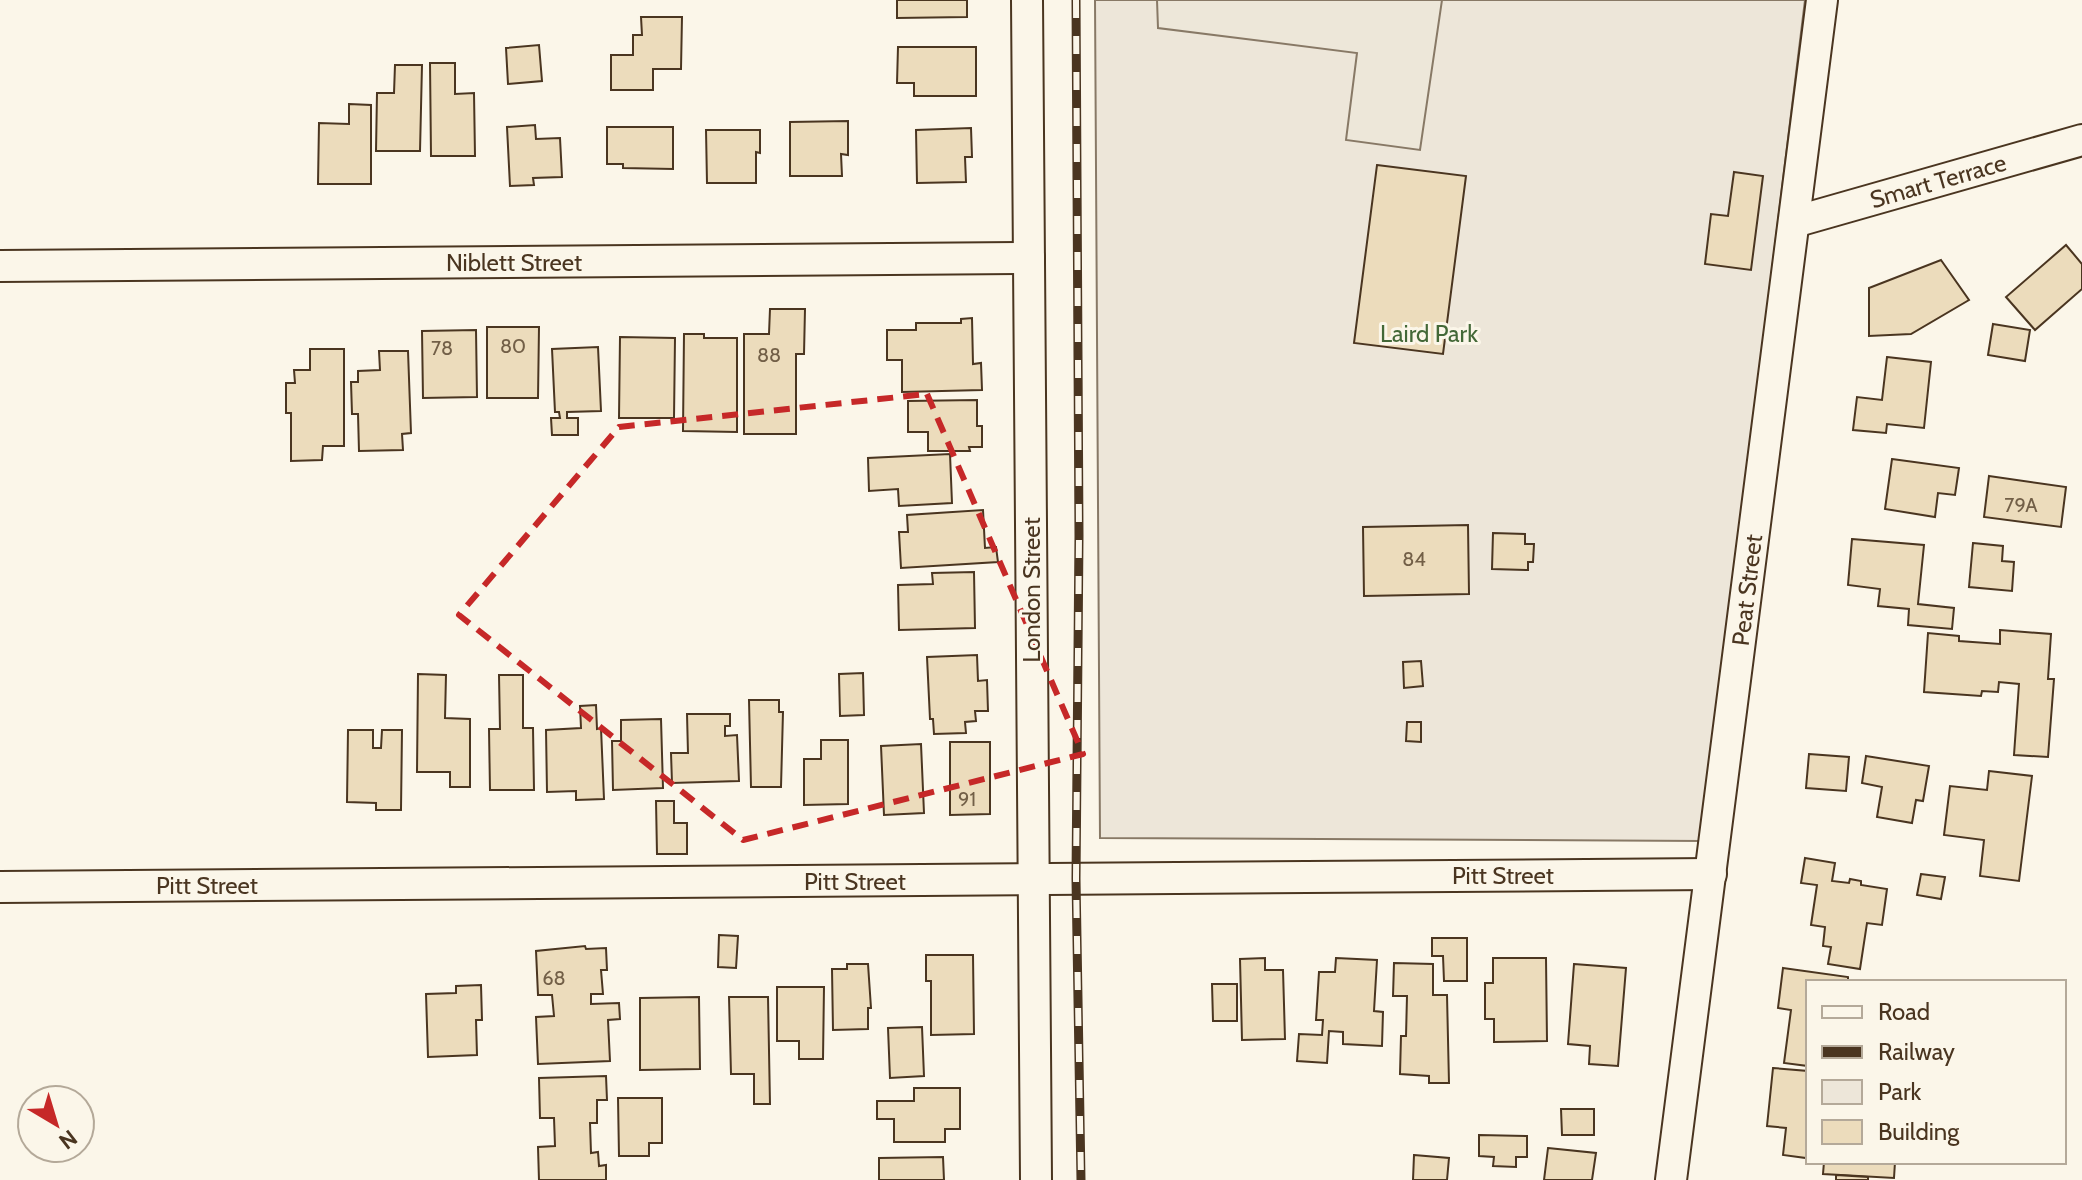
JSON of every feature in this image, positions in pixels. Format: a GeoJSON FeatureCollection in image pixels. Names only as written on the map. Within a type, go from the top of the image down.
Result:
{"type":"FeatureCollection","features":[{"type":"Feature","properties":{"kind":"street","name":"London Street"},"geometry":{"type":"LineString","coordinates":[[1027,0],[1036,1180]]}},
{"type":"Feature","properties":{"kind":"street","name":"Peat Street"},"geometry":{"type":"LineString","coordinates":[[1671,1180],[1822,0]]}},
{"type":"Feature","properties":{"kind":"street","name":"Smart Terrace"},"geometry":{"type":"LineString","coordinates":[[1794,222],[2082,140]]}},
{"type":"Feature","properties":{"kind":"street","name":"Niblett Street"},"geometry":{"type":"LineString","coordinates":[[0,266],[1029,258]]}},
{"type":"Feature","properties":{"kind":"street","name":"Pitt Street"},"geometry":{"type":"LineString","coordinates":[[0,887],[1711,874]]}},
{"type":"Feature","properties":{"kind":"highlighted area"},"geometry":{"type":"Polygon","coordinates":[[[927,394],[1083,754],[743,840],[459,615],[619,427],[927,394]]]}},
{"type":"Feature","properties":{"kind":"green space","name":"Laird Park"},"geometry":{"type":"Polygon","coordinates":[[[1095,0],[1805,0],[1702,841],[1100,838],[1095,0]]]}},
{"type":"Feature","properties":{"kind":"shaded area"},"geometry":{"type":"Polygon","coordinates":[[[1157,0],[1442,0],[1420,150],[1346,140],[1357,53],[1158,28],[1157,0]]]}},
{"type":"Feature","properties":{"kind":"building"},"geometry":{"type":"Polygon","coordinates":[[[897,0],[967,0],[967,17],[897,18],[897,0]]]}},
{"type":"Feature","properties":{"kind":"building"},"geometry":{"type":"Polygon","coordinates":[[[641,17],[682,17],[681,69],[653,69],[653,90],[611,90],[611,55],[633,55],[633,35],[642,35],[641,17]]]}},
{"type":"Feature","properties":{"kind":"building"},"geometry":{"type":"Polygon","coordinates":[[[539,45],[542,81],[508,84],[506,48],[539,45]]]}},
{"type":"Feature","properties":{"kind":"building"},"geometry":{"type":"Polygon","coordinates":[[[898,47],[976,47],[976,96],[914,96],[914,83],[897,83],[898,47]]]}},
{"type":"Feature","properties":{"kind":"building"},"geometry":{"type":"Polygon","coordinates":[[[430,63],[455,63],[455,94],[474,93],[475,156],[431,156],[430,63]]]}},
{"type":"Feature","properties":{"kind":"building"},"geometry":{"type":"Polygon","coordinates":[[[395,65],[422,65],[420,151],[376,151],[377,93],[394,93],[395,65]]]}},
{"type":"Feature","properties":{"kind":"building"},"geometry":{"type":"Polygon","coordinates":[[[349,104],[371,105],[371,184],[318,184],[319,123],[349,124],[349,104]]]}},
{"type":"Feature","properties":{"kind":"building"},"geometry":{"type":"Polygon","coordinates":[[[848,121],[848,155],[841,154],[842,176],[790,176],[790,122],[848,121]]]}},
{"type":"Feature","properties":{"kind":"building"},"geometry":{"type":"Polygon","coordinates":[[[535,125],[536,139],[560,138],[562,177],[533,178],[534,185],[510,186],[507,127],[535,125]]]}},
{"type":"Feature","properties":{"kind":"building"},"geometry":{"type":"Polygon","coordinates":[[[607,127],[673,127],[673,169],[623,168],[623,164],[607,164],[607,127]]]}},
{"type":"Feature","properties":{"kind":"building"},"geometry":{"type":"Polygon","coordinates":[[[971,128],[972,157],[965,157],[966,182],[917,183],[916,130],[971,128]]]}},
{"type":"Feature","properties":{"kind":"building"},"geometry":{"type":"Polygon","coordinates":[[[706,130],[760,130],[756,183],[707,183],[706,130]]]}},
{"type":"Feature","properties":{"kind":"building"},"geometry":{"type":"Polygon","coordinates":[[[1377,165],[1466,176],[1443,354],[1354,343],[1377,165]]]}},
{"type":"Feature","properties":{"kind":"building"},"geometry":{"type":"Polygon","coordinates":[[[1734,172],[1763,176],[1751,270],[1705,264],[1711,214],[1728,216],[1734,172]]]}},
{"type":"Feature","properties":{"kind":"building"},"geometry":{"type":"Polygon","coordinates":[[[2066,245],[2082,264],[2082,289],[2035,330],[2006,297],[2066,245]]]}},
{"type":"Feature","properties":{"kind":"building"},"geometry":{"type":"Polygon","coordinates":[[[1941,260],[1969,300],[1911,334],[1869,336],[1869,288],[1941,260]]]}},
{"type":"Feature","properties":{"kind":"building"},"geometry":{"type":"Polygon","coordinates":[[[770,309],[805,309],[804,354],[796,354],[796,434],[744,434],[744,334],[769,334],[770,309]]]}},
{"type":"Feature","properties":{"kind":"building"},"geometry":{"type":"Polygon","coordinates":[[[972,318],[973,364],[981,363],[982,390],[902,392],[902,360],[887,360],[887,330],[916,330],[916,323],[961,323],[961,319],[972,318]]]}},
{"type":"Feature","properties":{"kind":"building"},"geometry":{"type":"Polygon","coordinates":[[[1993,324],[2030,330],[2025,361],[1988,355],[1993,324]]]}},
{"type":"Feature","properties":{"kind":"building"},"geometry":{"type":"Polygon","coordinates":[[[487,327],[539,327],[538,398],[487,398],[487,327]]]}},
{"type":"Feature","properties":{"kind":"building"},"geometry":{"type":"Polygon","coordinates":[[[476,330],[477,397],[423,398],[422,331],[476,330]]]}},
{"type":"Feature","properties":{"kind":"building"},"geometry":{"type":"Polygon","coordinates":[[[684,334],[704,334],[704,338],[737,338],[737,432],[683,431],[684,334]]]}},
{"type":"Feature","properties":{"kind":"building"},"geometry":{"type":"Polygon","coordinates":[[[620,337],[675,338],[674,418],[619,418],[620,337]]]}},
{"type":"Feature","properties":{"kind":"building"},"geometry":{"type":"Polygon","coordinates":[[[598,347],[601,411],[567,412],[567,418],[578,418],[578,435],[552,435],[551,418],[560,418],[559,412],[555,412],[552,349],[598,347]]]}},
{"type":"Feature","properties":{"kind":"building"},"geometry":{"type":"Polygon","coordinates":[[[310,349],[344,349],[344,446],[323,446],[322,460],[291,461],[291,413],[286,413],[286,383],[295,383],[294,370],[310,370],[310,349]]]}},
{"type":"Feature","properties":{"kind":"building"},"geometry":{"type":"Polygon","coordinates":[[[379,351],[408,351],[411,433],[402,434],[403,450],[359,451],[358,414],[352,414],[351,382],[358,382],[358,371],[380,370],[379,351]]]}},
{"type":"Feature","properties":{"kind":"building"},"geometry":{"type":"Polygon","coordinates":[[[1887,357],[1931,362],[1924,428],[1887,424],[1886,433],[1853,430],[1857,397],[1882,400],[1887,357]]]}},
{"type":"Feature","properties":{"kind":"building"},"geometry":{"type":"Polygon","coordinates":[[[977,400],[977,426],[982,426],[982,447],[969,447],[970,451],[928,451],[928,432],[908,432],[908,401],[977,400]]]}},
{"type":"Feature","properties":{"kind":"building"},"geometry":{"type":"Polygon","coordinates":[[[950,454],[952,503],[899,506],[898,489],[869,491],[868,458],[950,454]]]}},
{"type":"Feature","properties":{"kind":"building"},"geometry":{"type":"Polygon","coordinates":[[[1892,459],[1959,468],[1955,495],[1938,493],[1935,517],[1885,509],[1892,459]]]}},
{"type":"Feature","properties":{"kind":"building"},"geometry":{"type":"Polygon","coordinates":[[[1989,476],[2066,487],[2061,527],[1984,517],[1989,476]]]}},
{"type":"Feature","properties":{"kind":"building"},"geometry":{"type":"Polygon","coordinates":[[[983,510],[985,548],[996,547],[998,562],[901,568],[899,532],[908,532],[907,515],[983,510]]]}},
{"type":"Feature","properties":{"kind":"building"},"geometry":{"type":"Polygon","coordinates":[[[1468,525],[1469,594],[1364,596],[1363,527],[1468,525]]]}},
{"type":"Feature","properties":{"kind":"building"},"geometry":{"type":"Polygon","coordinates":[[[1493,533],[1525,534],[1525,544],[1534,544],[1533,562],[1528,562],[1528,570],[1492,569],[1493,533]]]}},
{"type":"Feature","properties":{"kind":"building"},"geometry":{"type":"Polygon","coordinates":[[[1852,539],[1924,545],[1918,604],[1954,608],[1952,629],[1908,625],[1909,609],[1878,606],[1880,589],[1848,585],[1852,539]]]}},
{"type":"Feature","properties":{"kind":"building"},"geometry":{"type":"Polygon","coordinates":[[[1973,543],[2003,546],[2002,561],[2014,562],[2012,591],[1969,587],[1973,543]]]}},
{"type":"Feature","properties":{"kind":"building"},"geometry":{"type":"Polygon","coordinates":[[[974,572],[975,628],[899,630],[898,585],[933,584],[932,573],[974,572]]]}},
{"type":"Feature","properties":{"kind":"building"},"geometry":{"type":"Polygon","coordinates":[[[2000,630],[2051,634],[2048,679],[2054,679],[2048,757],[2014,755],[2019,684],[1999,682],[1998,692],[1982,691],[1981,696],[1924,692],[1928,633],[1959,636],[1959,641],[2000,644],[2000,630]]]}},
{"type":"Feature","properties":{"kind":"building"},"geometry":{"type":"Polygon","coordinates":[[[977,655],[978,681],[987,680],[988,711],[975,711],[976,721],[965,722],[966,733],[934,734],[933,719],[930,719],[927,657],[977,655]]]}},
{"type":"Feature","properties":{"kind":"building"},"geometry":{"type":"Polygon","coordinates":[[[1421,661],[1423,686],[1404,688],[1403,662],[1421,661]]]}},
{"type":"Feature","properties":{"kind":"building"},"geometry":{"type":"Polygon","coordinates":[[[863,673],[864,715],[840,716],[839,674],[863,673]]]}},
{"type":"Feature","properties":{"kind":"building"},"geometry":{"type":"Polygon","coordinates":[[[418,674],[446,675],[445,718],[470,719],[470,787],[450,787],[450,772],[417,772],[418,674]]]}},
{"type":"Feature","properties":{"kind":"building"},"geometry":{"type":"Polygon","coordinates":[[[499,675],[523,675],[523,728],[533,728],[534,790],[490,790],[489,729],[500,729],[499,675]]]}},
{"type":"Feature","properties":{"kind":"building"},"geometry":{"type":"Polygon","coordinates":[[[749,700],[779,700],[779,712],[783,712],[781,787],[751,787],[749,700]]]}},
{"type":"Feature","properties":{"kind":"building"},"geometry":{"type":"Polygon","coordinates":[[[596,705],[597,729],[601,728],[604,799],[576,800],[576,791],[547,792],[546,730],[581,728],[580,706],[596,705]]]}},
{"type":"Feature","properties":{"kind":"building"},"geometry":{"type":"Polygon","coordinates":[[[687,714],[730,714],[730,726],[725,726],[725,736],[737,735],[739,781],[672,783],[671,753],[688,753],[687,714]]]}},
{"type":"Feature","properties":{"kind":"building"},"geometry":{"type":"Polygon","coordinates":[[[661,719],[663,788],[613,790],[612,741],[621,741],[621,720],[661,719]]]}},
{"type":"Feature","properties":{"kind":"building"},"geometry":{"type":"Polygon","coordinates":[[[1407,722],[1421,722],[1421,742],[1406,741],[1407,722]]]}},
{"type":"Feature","properties":{"kind":"building"},"geometry":{"type":"Polygon","coordinates":[[[348,730],[373,730],[373,748],[381,748],[382,730],[402,730],[401,810],[376,810],[376,803],[347,802],[348,730]]]}},
{"type":"Feature","properties":{"kind":"building"},"geometry":{"type":"Polygon","coordinates":[[[821,740],[848,740],[848,804],[804,805],[804,759],[821,759],[821,740]]]}},
{"type":"Feature","properties":{"kind":"building"},"geometry":{"type":"Polygon","coordinates":[[[950,742],[990,742],[990,814],[950,815],[950,742]]]}},
{"type":"Feature","properties":{"kind":"building"},"geometry":{"type":"Polygon","coordinates":[[[921,744],[924,813],[884,815],[881,746],[921,744]]]}},
{"type":"Feature","properties":{"kind":"building"},"geometry":{"type":"Polygon","coordinates":[[[1809,754],[1849,757],[1846,791],[1806,788],[1809,754]]]}},
{"type":"Feature","properties":{"kind":"building"},"geometry":{"type":"Polygon","coordinates":[[[1866,756],[1929,766],[1923,801],[1916,800],[1912,823],[1877,817],[1882,787],[1862,783],[1866,756]]]}},
{"type":"Feature","properties":{"kind":"building"},"geometry":{"type":"Polygon","coordinates":[[[1989,771],[2032,776],[2019,881],[1980,876],[1984,840],[1944,835],[1950,786],[1987,790],[1989,771]]]}},
{"type":"Feature","properties":{"kind":"building"},"geometry":{"type":"Polygon","coordinates":[[[656,801],[674,801],[674,823],[687,823],[687,854],[657,854],[656,801]]]}},
{"type":"Feature","properties":{"kind":"building"},"geometry":{"type":"Polygon","coordinates":[[[1805,858],[1835,863],[1832,881],[1849,883],[1850,879],[1861,881],[1861,885],[1887,889],[1882,925],[1867,923],[1860,969],[1828,964],[1831,947],[1823,946],[1825,927],[1811,925],[1817,885],[1801,883],[1805,858]]]}},
{"type":"Feature","properties":{"kind":"building"},"geometry":{"type":"Polygon","coordinates":[[[1921,874],[1945,877],[1941,899],[1917,895],[1921,874]]]}},
{"type":"Feature","properties":{"kind":"building"},"geometry":{"type":"Polygon","coordinates":[[[719,935],[738,936],[736,968],[718,967],[719,935]]]}},
{"type":"Feature","properties":{"kind":"building"},"geometry":{"type":"Polygon","coordinates":[[[1432,938],[1467,938],[1467,981],[1444,981],[1443,956],[1432,956],[1432,938]]]}},
{"type":"Feature","properties":{"kind":"building"},"geometry":{"type":"Polygon","coordinates":[[[585,946],[586,949],[606,948],[607,970],[601,970],[603,994],[591,994],[591,1004],[619,1003],[620,1019],[608,1020],[610,1061],[538,1064],[536,1017],[554,1016],[552,995],[538,995],[536,951],[585,946]]]}},
{"type":"Feature","properties":{"kind":"building"},"geometry":{"type":"Polygon","coordinates":[[[926,955],[973,955],[974,1034],[931,1035],[931,981],[926,981],[926,955]]]}},
{"type":"Feature","properties":{"kind":"building"},"geometry":{"type":"Polygon","coordinates":[[[1265,958],[1265,970],[1283,970],[1285,1039],[1242,1040],[1240,959],[1265,958]]]}},
{"type":"Feature","properties":{"kind":"building"},"geometry":{"type":"Polygon","coordinates":[[[1336,958],[1377,960],[1374,1011],[1383,1012],[1382,1046],[1343,1044],[1343,1032],[1329,1031],[1327,1063],[1297,1061],[1299,1034],[1322,1035],[1323,1020],[1316,1020],[1319,972],[1335,972],[1336,958]]]}},
{"type":"Feature","properties":{"kind":"building"},"geometry":{"type":"Polygon","coordinates":[[[1493,958],[1546,958],[1547,1041],[1494,1042],[1494,1019],[1485,1019],[1485,983],[1493,983],[1493,958]]]}},
{"type":"Feature","properties":{"kind":"building"},"geometry":{"type":"Polygon","coordinates":[[[1394,963],[1433,964],[1433,995],[1447,995],[1449,1083],[1429,1083],[1429,1076],[1400,1074],[1401,1036],[1406,1036],[1407,996],[1393,996],[1394,963]]]}},
{"type":"Feature","properties":{"kind":"building"},"geometry":{"type":"Polygon","coordinates":[[[847,964],[868,964],[871,1008],[868,1008],[868,1029],[833,1030],[832,969],[847,969],[847,964]]]}},
{"type":"Feature","properties":{"kind":"building"},"geometry":{"type":"Polygon","coordinates":[[[1574,964],[1626,968],[1618,1066],[1589,1064],[1590,1046],[1568,1044],[1574,964]]]}},
{"type":"Feature","properties":{"kind":"building"},"geometry":{"type":"Polygon","coordinates":[[[1783,968],[1848,977],[1848,980],[1806,980],[1806,1066],[1784,1063],[1791,1010],[1778,1008],[1783,968]]]}},
{"type":"Feature","properties":{"kind":"building"},"geometry":{"type":"Polygon","coordinates":[[[1212,984],[1237,984],[1237,1021],[1213,1021],[1212,984]]]}},
{"type":"Feature","properties":{"kind":"building"},"geometry":{"type":"Polygon","coordinates":[[[481,985],[482,1020],[476,1020],[477,1055],[428,1057],[426,994],[456,993],[456,986],[481,985]]]}},
{"type":"Feature","properties":{"kind":"building"},"geometry":{"type":"Polygon","coordinates":[[[777,987],[824,987],[823,1059],[799,1059],[799,1041],[777,1041],[777,987]]]}},
{"type":"Feature","properties":{"kind":"building"},"geometry":{"type":"Polygon","coordinates":[[[699,997],[700,1069],[640,1070],[640,998],[699,997]]]}},
{"type":"Feature","properties":{"kind":"building"},"geometry":{"type":"Polygon","coordinates":[[[729,997],[768,997],[770,1104],[754,1104],[754,1074],[731,1074],[729,997]]]}},
{"type":"Feature","properties":{"kind":"building"},"geometry":{"type":"Polygon","coordinates":[[[922,1027],[924,1076],[890,1078],[888,1028],[922,1027]]]}},
{"type":"Feature","properties":{"kind":"building"},"geometry":{"type":"Polygon","coordinates":[[[1773,1068],[1806,1071],[1806,1158],[1783,1155],[1786,1128],[1767,1126],[1773,1068]]]}},
{"type":"Feature","properties":{"kind":"building"},"geometry":{"type":"Polygon","coordinates":[[[606,1076],[607,1100],[597,1100],[597,1123],[590,1123],[591,1153],[598,1152],[599,1166],[606,1165],[606,1180],[539,1180],[538,1147],[555,1146],[554,1118],[540,1118],[539,1078],[606,1076]]]}},
{"type":"Feature","properties":{"kind":"building"},"geometry":{"type":"Polygon","coordinates":[[[914,1088],[960,1088],[960,1129],[945,1129],[945,1142],[894,1142],[894,1119],[877,1119],[877,1101],[914,1101],[914,1088]]]}},
{"type":"Feature","properties":{"kind":"building"},"geometry":{"type":"Polygon","coordinates":[[[618,1098],[662,1098],[662,1143],[649,1143],[649,1156],[619,1156],[618,1098]]]}},
{"type":"Feature","properties":{"kind":"building"},"geometry":{"type":"Polygon","coordinates":[[[1561,1109],[1594,1109],[1594,1135],[1562,1135],[1561,1109]]]}},
{"type":"Feature","properties":{"kind":"building"},"geometry":{"type":"Polygon","coordinates":[[[1479,1135],[1527,1136],[1527,1157],[1516,1157],[1516,1167],[1493,1166],[1494,1157],[1479,1156],[1479,1135]]]}},
{"type":"Feature","properties":{"kind":"building"},"geometry":{"type":"Polygon","coordinates":[[[1548,1148],[1596,1153],[1592,1180],[1544,1180],[1548,1148]]]}},
{"type":"Feature","properties":{"kind":"building"},"geometry":{"type":"Polygon","coordinates":[[[1414,1155],[1449,1158],[1447,1180],[1413,1180],[1414,1155]]]}},
{"type":"Feature","properties":{"kind":"building"},"geometry":{"type":"Polygon","coordinates":[[[943,1157],[944,1180],[879,1180],[879,1158],[943,1157]]]}},
{"type":"Feature","properties":{"kind":"building"},"geometry":{"type":"Polygon","coordinates":[[[1824,1164],[1895,1164],[1894,1178],[1823,1174],[1824,1164]]]}},
{"type":"Feature","properties":{"kind":"building"},"geometry":{"type":"Polygon","coordinates":[[[1836,1175],[1868,1177],[1868,1180],[1836,1180],[1836,1175]]]}},
{"type":"Feature","properties":{"kind":"railway"},"geometry":{"type":"LineString","coordinates":[[1076,0],[1079,536],[1076,879],[1081,1180]]}}]}
